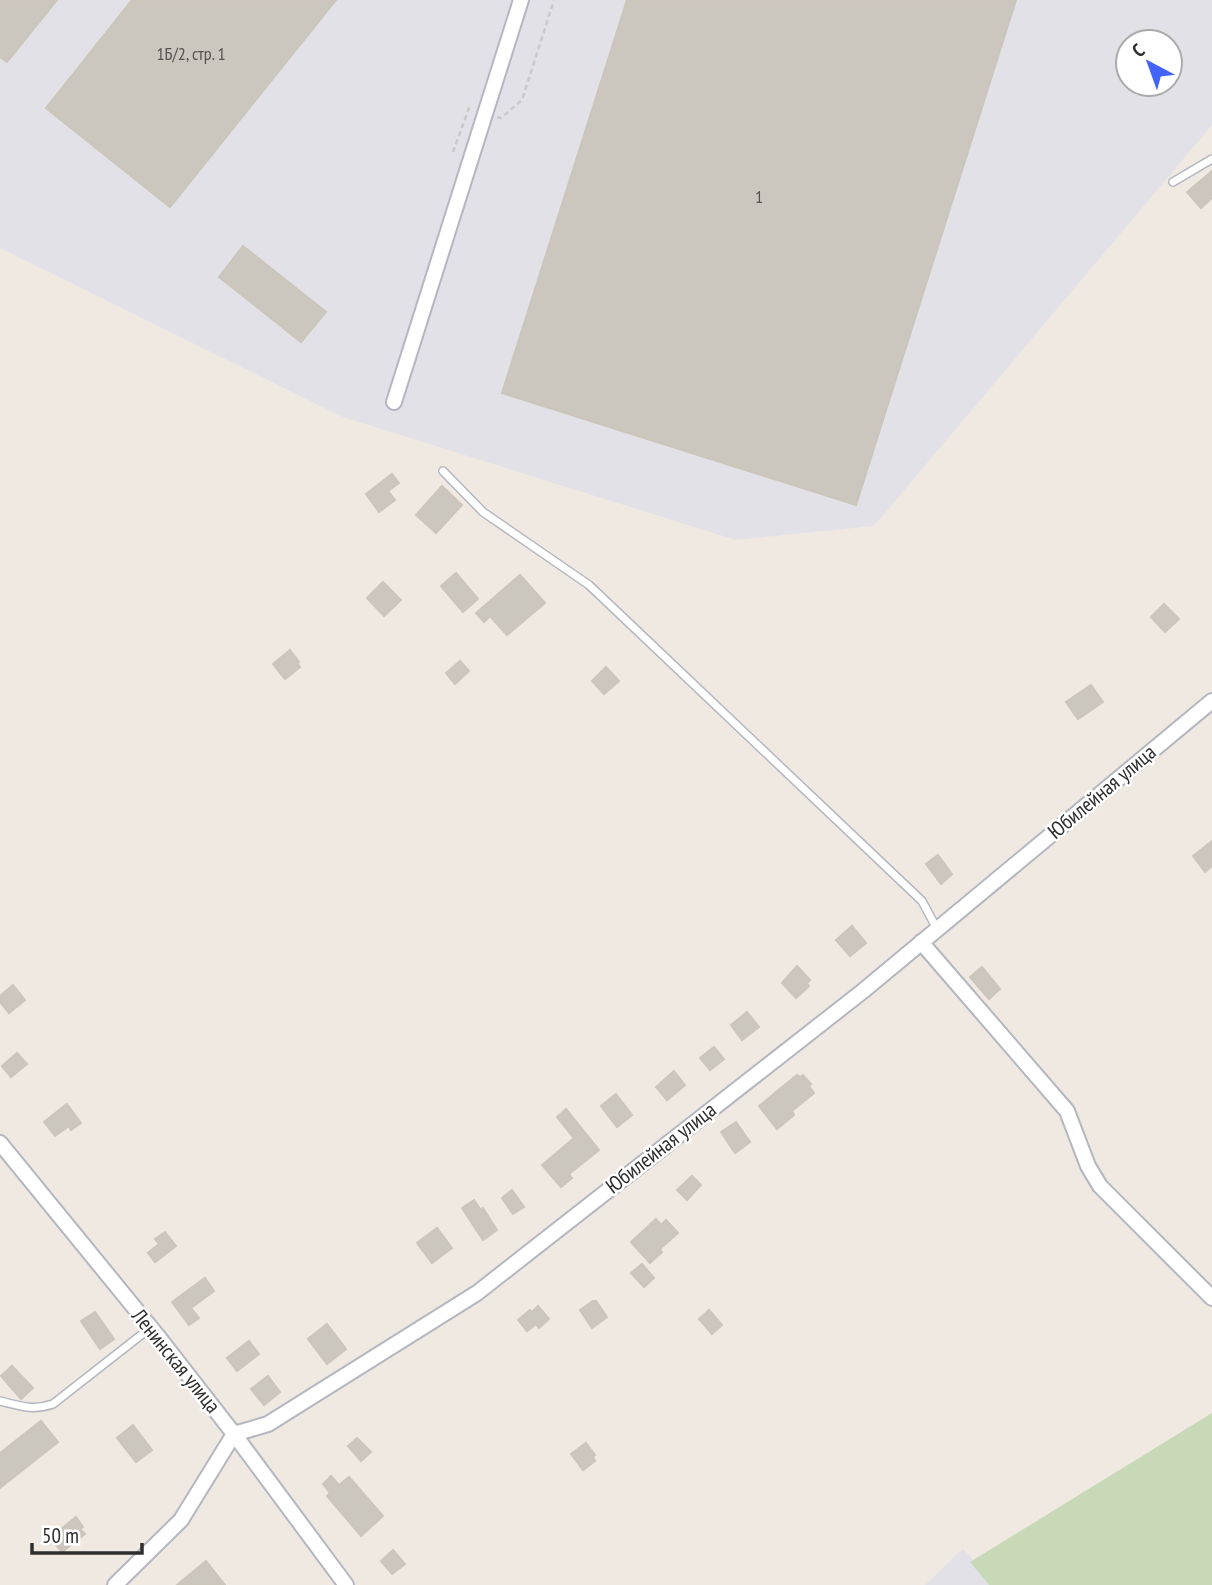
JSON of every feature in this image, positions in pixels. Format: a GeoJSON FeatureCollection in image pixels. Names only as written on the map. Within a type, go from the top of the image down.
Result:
{"type":"FeatureCollection","features":[{"type":"Feature","properties":{"kind":"street"},"geometry":{"type":"LineString","coordinates":[[394,402],[521,0]]}},
{"type":"Feature","properties":{"kind":"street","name":"Юбилейная улица"},"geometry":{"type":"LineString","coordinates":[[234,1434],[268,1424],[477,1293],[863,991],[1212,701]]}},
{"type":"Feature","properties":{"kind":"street"},"geometry":{"type":"LineString","coordinates":[[922,942],[1067,1111],[1088,1166],[1100,1186],[1212,1298]]}},
{"type":"Feature","properties":{"kind":"street","name":"Ленинская улица"},"geometry":{"type":"LineString","coordinates":[[0,1143],[234,1434],[346,1585]]}},
{"type":"Feature","properties":{"kind":"street"},"geometry":{"type":"LineString","coordinates":[[115,1585],[181,1520],[234,1434]]}},
{"type":"Feature","properties":{"kind":"lane"},"geometry":{"type":"LineString","coordinates":[[1173,183],[1212,159]]}},
{"type":"Feature","properties":{"kind":"lane"},"geometry":{"type":"LineString","coordinates":[[443,471],[483,512],[589,585],[922,901],[937,930]]}},
{"type":"Feature","properties":{"kind":"lane"},"geometry":{"type":"LineString","coordinates":[[0,1401],[31,1409],[53,1404],[150,1328]]}},
{"type":"Feature","properties":{"kind":"shaded area"},"geometry":{"type":"Polygon","coordinates":[[[0,0],[1212,0],[1212,125],[874,526],[736,540],[343,417],[0,248],[0,0]]]}},
{"type":"Feature","properties":{"kind":"shaded area"},"geometry":{"type":"Polygon","coordinates":[[[963,1549],[997,1585],[925,1585],[963,1549]]]}},
{"type":"Feature","properties":{"kind":"green space"},"geometry":{"type":"Polygon","coordinates":[[[1212,1413],[1212,1585],[989,1585],[970,1562],[1212,1413]]]}},
{"type":"Feature","properties":{"kind":"building"},"geometry":{"type":"Polygon","coordinates":[[[0,0],[57,0],[7,62],[0,57],[0,0]]]}},
{"type":"Feature","properties":{"kind":"building"},"geometry":{"type":"Polygon","coordinates":[[[132,0],[336,0],[170,207],[46,108],[132,0]]]}},
{"type":"Feature","properties":{"kind":"building"},"geometry":{"type":"Polygon","coordinates":[[[627,0],[1016,0],[856,505],[502,393],[627,0]]]}},
{"type":"Feature","properties":{"kind":"building"},"geometry":{"type":"Polygon","coordinates":[[[1212,171],[1212,198],[1201,208],[1187,192],[1212,171]]]}},
{"type":"Feature","properties":{"kind":"building"},"geometry":{"type":"Polygon","coordinates":[[[243,246],[326,312],[301,342],[219,277],[243,246]]]}},
{"type":"Feature","properties":{"kind":"building"},"geometry":{"type":"Polygon","coordinates":[[[392,474],[399,483],[388,491],[395,500],[379,512],[366,494],[392,474]]]}},
{"type":"Feature","properties":{"kind":"building"},"geometry":{"type":"Polygon","coordinates":[[[442,486],[462,505],[436,533],[416,515],[442,486]]]}},
{"type":"Feature","properties":{"kind":"building"},"geometry":{"type":"Polygon","coordinates":[[[456,573],[478,599],[463,612],[441,586],[456,573]]]}},
{"type":"Feature","properties":{"kind":"building"},"geometry":{"type":"Polygon","coordinates":[[[520,575],[545,603],[507,635],[490,616],[484,622],[476,613],[520,575]]]}},
{"type":"Feature","properties":{"kind":"building"},"geometry":{"type":"Polygon","coordinates":[[[383,582],[401,600],[384,616],[367,598],[383,582]]]}},
{"type":"Feature","properties":{"kind":"building"},"geometry":{"type":"Polygon","coordinates":[[[1164,604],[1179,619],[1165,632],[1151,617],[1164,604]]]}},
{"type":"Feature","properties":{"kind":"building"},"geometry":{"type":"Polygon","coordinates":[[[290,650],[300,667],[285,679],[273,664],[290,650]]]}},
{"type":"Feature","properties":{"kind":"building"},"geometry":{"type":"Polygon","coordinates":[[[460,661],[469,671],[455,684],[446,673],[460,661]]]}},
{"type":"Feature","properties":{"kind":"building"},"geometry":{"type":"Polygon","coordinates":[[[606,667],[619,681],[604,694],[592,681],[606,667]]]}},
{"type":"Feature","properties":{"kind":"building"},"geometry":{"type":"Polygon","coordinates":[[[1091,685],[1103,702],[1078,719],[1066,702],[1091,685]]]}},
{"type":"Feature","properties":{"kind":"building"},"geometry":{"type":"Polygon","coordinates":[[[1212,841],[1212,866],[1205,872],[1193,856],[1212,841]]]}},
{"type":"Feature","properties":{"kind":"building"},"geometry":{"type":"Polygon","coordinates":[[[938,855],[952,874],[941,884],[926,864],[938,855]]]}},
{"type":"Feature","properties":{"kind":"building"},"geometry":{"type":"Polygon","coordinates":[[[852,926],[866,943],[850,956],[836,940],[852,926]]]}},
{"type":"Feature","properties":{"kind":"building"},"geometry":{"type":"Polygon","coordinates":[[[797,966],[810,980],[807,983],[809,986],[796,998],[782,983],[797,966]]]}},
{"type":"Feature","properties":{"kind":"building"},"geometry":{"type":"Polygon","coordinates":[[[982,967],[1000,989],[989,999],[970,977],[982,967]]]}},
{"type":"Feature","properties":{"kind":"building"},"geometry":{"type":"Polygon","coordinates":[[[13,985],[25,1000],[9,1013],[0,1002],[0,996],[13,985]]]}},
{"type":"Feature","properties":{"kind":"building"},"geometry":{"type":"Polygon","coordinates":[[[747,1012],[759,1027],[742,1040],[731,1025],[747,1012]]]}},
{"type":"Feature","properties":{"kind":"building"},"geometry":{"type":"Polygon","coordinates":[[[714,1047],[724,1059],[710,1070],[700,1058],[714,1047]]]}},
{"type":"Feature","properties":{"kind":"building"},"geometry":{"type":"Polygon","coordinates":[[[17,1053],[27,1064],[11,1077],[2,1066],[17,1053]]]}},
{"type":"Feature","properties":{"kind":"building"},"geometry":{"type":"Polygon","coordinates":[[[674,1071],[685,1085],[667,1100],[656,1087],[674,1071]]]}},
{"type":"Feature","properties":{"kind":"building"},"geometry":{"type":"Polygon","coordinates":[[[797,1075],[803,1075],[811,1084],[809,1086],[814,1093],[792,1111],[794,1115],[777,1129],[759,1106],[797,1075]]]}},
{"type":"Feature","properties":{"kind":"building"},"geometry":{"type":"Polygon","coordinates":[[[616,1094],[632,1115],[617,1127],[601,1106],[616,1094]]]}},
{"type":"Feature","properties":{"kind":"building"},"geometry":{"type":"Polygon","coordinates":[[[67,1104],[81,1123],[71,1130],[69,1126],[55,1136],[44,1122],[67,1104]]]}},
{"type":"Feature","properties":{"kind":"building"},"geometry":{"type":"Polygon","coordinates":[[[566,1109],[599,1150],[569,1174],[572,1178],[561,1187],[542,1165],[574,1138],[557,1117],[566,1109]]]}},
{"type":"Feature","properties":{"kind":"building"},"geometry":{"type":"Polygon","coordinates":[[[736,1122],[750,1142],[735,1153],[721,1132],[736,1122]]]}},
{"type":"Feature","properties":{"kind":"building"},"geometry":{"type":"Polygon","coordinates":[[[692,1176],[701,1185],[687,1200],[677,1190],[692,1176]]]}},
{"type":"Feature","properties":{"kind":"building"},"geometry":{"type":"Polygon","coordinates":[[[512,1190],[524,1207],[513,1214],[502,1198],[512,1190]]]}},
{"type":"Feature","properties":{"kind":"building"},"geometry":{"type":"Polygon","coordinates":[[[474,1200],[481,1210],[483,1208],[497,1230],[483,1240],[462,1208],[474,1200]]]}},
{"type":"Feature","properties":{"kind":"building"},"geometry":{"type":"Polygon","coordinates":[[[656,1219],[661,1225],[666,1220],[678,1233],[660,1249],[662,1252],[650,1263],[631,1242],[656,1219]]]}},
{"type":"Feature","properties":{"kind":"building"},"geometry":{"type":"Polygon","coordinates":[[[437,1228],[452,1248],[432,1263],[417,1243],[437,1228]]]}},
{"type":"Feature","properties":{"kind":"building"},"geometry":{"type":"Polygon","coordinates":[[[165,1232],[176,1246],[155,1262],[148,1253],[159,1244],[155,1239],[165,1232]]]}},
{"type":"Feature","properties":{"kind":"building"},"geometry":{"type":"Polygon","coordinates":[[[642,1264],[654,1278],[644,1287],[631,1273],[642,1264]]]}},
{"type":"Feature","properties":{"kind":"building"},"geometry":{"type":"Polygon","coordinates":[[[205,1278],[214,1291],[191,1308],[199,1318],[189,1325],[172,1302],[205,1278]]]}},
{"type":"Feature","properties":{"kind":"building"},"geometry":{"type":"Polygon","coordinates":[[[596,1301],[607,1317],[592,1328],[580,1310],[596,1301]]]}},
{"type":"Feature","properties":{"kind":"building"},"geometry":{"type":"Polygon","coordinates":[[[538,1306],[549,1319],[539,1328],[536,1324],[527,1331],[518,1320],[538,1306]]]}},
{"type":"Feature","properties":{"kind":"building"},"geometry":{"type":"Polygon","coordinates":[[[709,1310],[722,1325],[712,1334],[699,1319],[709,1310]]]}},
{"type":"Feature","properties":{"kind":"building"},"geometry":{"type":"Polygon","coordinates":[[[95,1312],[114,1339],[100,1349],[81,1321],[95,1312]]]}},
{"type":"Feature","properties":{"kind":"building"},"geometry":{"type":"Polygon","coordinates":[[[327,1324],[346,1349],[327,1364],[308,1339],[327,1324]]]}},
{"type":"Feature","properties":{"kind":"building"},"geometry":{"type":"Polygon","coordinates":[[[249,1341],[259,1354],[237,1371],[227,1358],[249,1341]]]}},
{"type":"Feature","properties":{"kind":"building"},"geometry":{"type":"Polygon","coordinates":[[[12,1366],[33,1388],[21,1399],[1,1376],[12,1366]]]}},
{"type":"Feature","properties":{"kind":"building"},"geometry":{"type":"Polygon","coordinates":[[[268,1376],[280,1392],[264,1405],[251,1389],[268,1376]]]}},
{"type":"Feature","properties":{"kind":"building"},"geometry":{"type":"Polygon","coordinates":[[[41,1421],[58,1442],[0,1488],[0,1453],[41,1421]]]}},
{"type":"Feature","properties":{"kind":"building"},"geometry":{"type":"Polygon","coordinates":[[[133,1425],[152,1450],[136,1462],[117,1438],[133,1425]]]}},
{"type":"Feature","properties":{"kind":"building"},"geometry":{"type":"Polygon","coordinates":[[[357,1438],[371,1452],[361,1461],[348,1446],[357,1438]]]}},
{"type":"Feature","properties":{"kind":"building"},"geometry":{"type":"Polygon","coordinates":[[[586,1443],[595,1455],[595,1461],[583,1470],[571,1454],[586,1443]]]}},
{"type":"Feature","properties":{"kind":"building"},"geometry":{"type":"Polygon","coordinates":[[[331,1476],[339,1485],[349,1477],[383,1516],[361,1536],[327,1496],[330,1493],[323,1484],[331,1476]]]}},
{"type":"Feature","properties":{"kind":"building"},"geometry":{"type":"Polygon","coordinates":[[[76,1517],[85,1534],[62,1552],[50,1538],[76,1517]]]}},
{"type":"Feature","properties":{"kind":"building"},"geometry":{"type":"Polygon","coordinates":[[[393,1550],[405,1564],[392,1574],[381,1561],[393,1550]]]}},
{"type":"Feature","properties":{"kind":"building"},"geometry":{"type":"Polygon","coordinates":[[[206,1561],[225,1585],[177,1585],[206,1561]]]}}]}
